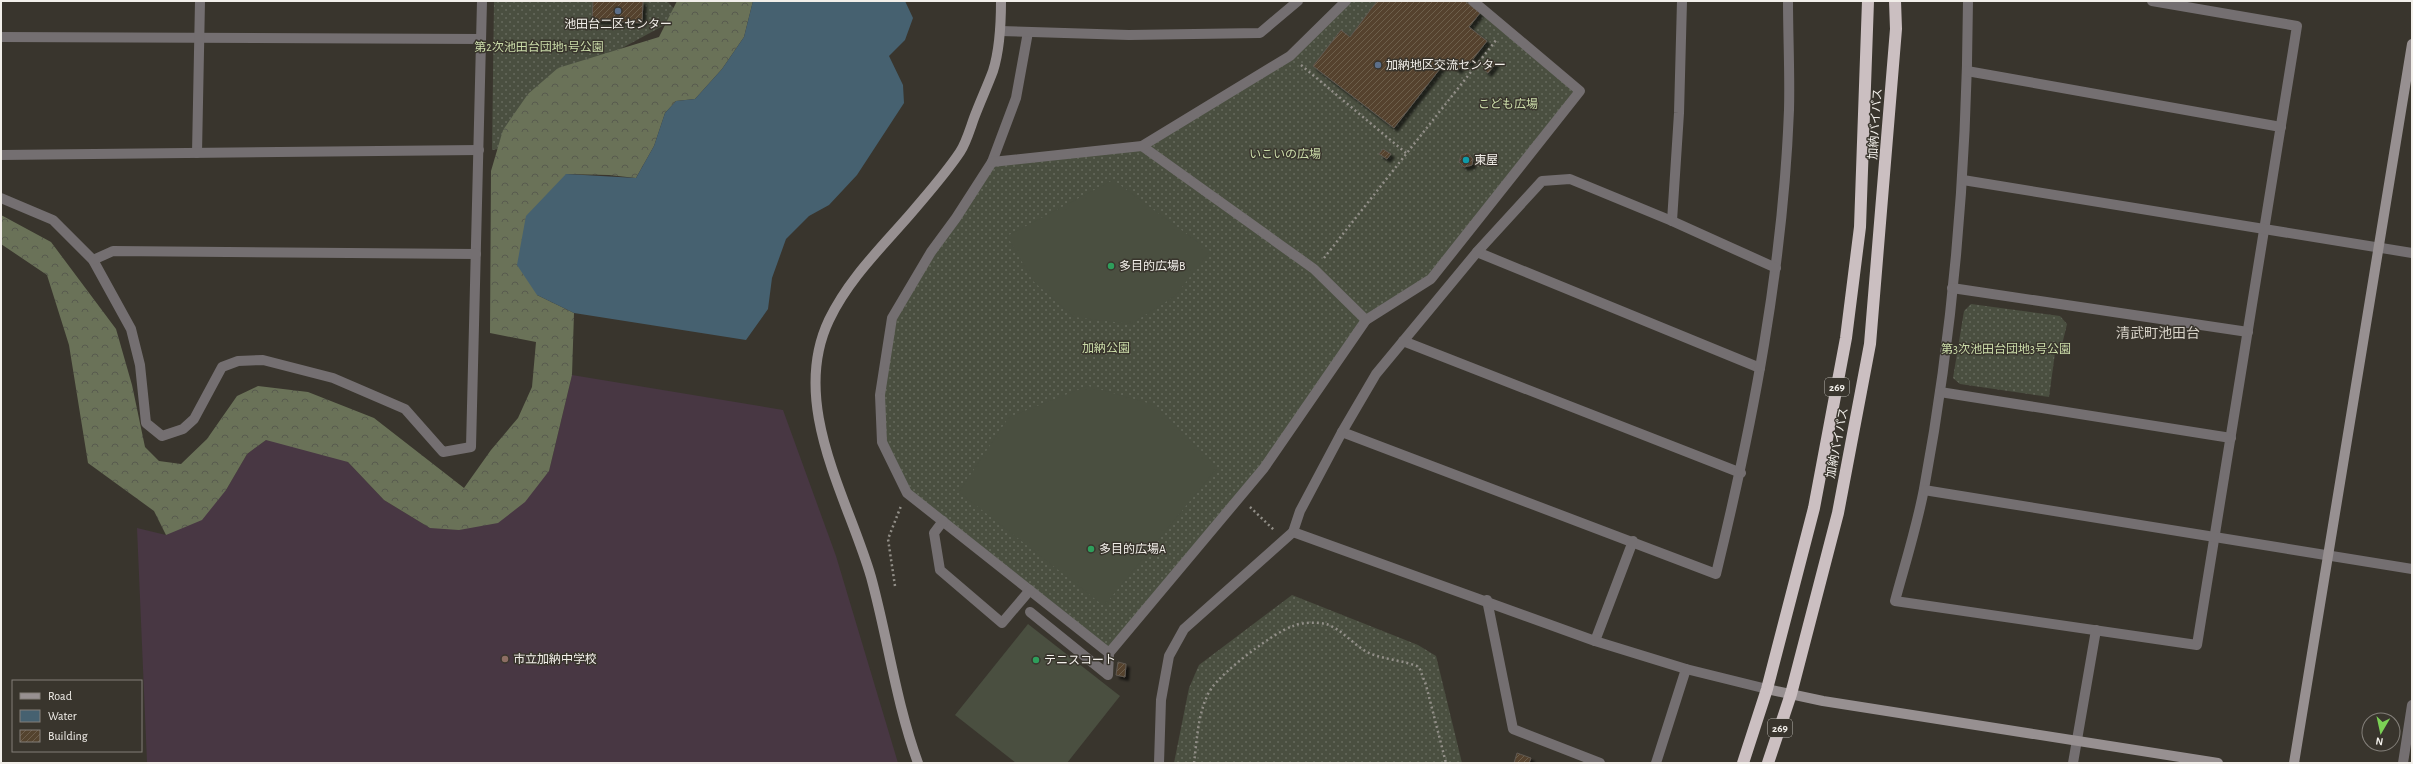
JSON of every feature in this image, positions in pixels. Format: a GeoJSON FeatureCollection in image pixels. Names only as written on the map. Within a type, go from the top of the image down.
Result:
{"type":"FeatureCollection","features":[{"type":"Feature","properties":{"kind":"highway","name":"加納バイパス"},"geometry":{"type":"LineString","coordinates":[[1743,763],[1767,689],[1814,508],[1846,338],[1860,227],[1868,1]]}},
{"type":"Feature","properties":{"kind":"highway","name":"加納バイパス"},"geometry":{"type":"LineString","coordinates":[[1768,763],[1791,694],[1838,513],[1870,344],[1896,29],[1895,1]]}},
{"type":"Feature","properties":{"kind":"street"},"geometry":{"type":"LineString","coordinates":[[196,153],[200,1]]}},
{"type":"Feature","properties":{"kind":"street"},"geometry":{"type":"LineString","coordinates":[[1,198],[54,220],[93,260],[131,329],[140,366],[146,423],[154,432],[162,436],[183,429],[194,419],[222,367],[238,361],[263,360],[332,378],[405,409],[443,452],[471,447],[482,1]]}},
{"type":"Feature","properties":{"kind":"street"},"geometry":{"type":"LineString","coordinates":[[918,763],[906,728],[870,577],[845,501],[831,468],[819,427],[816,386],[819,352],[828,321],[848,289],[880,247],[912,212],[961,151],[993,70],[1000,31],[1001,1]]}},
{"type":"Feature","properties":{"kind":"street"},"geometry":{"type":"LineString","coordinates":[[1000,31],[1129,35],[1260,33],[1298,1]]}},
{"type":"Feature","properties":{"kind":"street"},"geometry":{"type":"LineString","coordinates":[[992,162],[1142,146],[1290,56],[1346,1]]}},
{"type":"Feature","properties":{"kind":"street"},"geometry":{"type":"LineString","coordinates":[[1030,612],[1108,675],[1109,653],[1264,468],[1366,320],[1431,279],[1580,91],[1473,1]]}},
{"type":"Feature","properties":{"kind":"street"},"geometry":{"type":"LineString","coordinates":[[1672,221],[1682,1]]}},
{"type":"Feature","properties":{"kind":"street"},"geometry":{"type":"LineString","coordinates":[[1342,432],[1716,574],[1741,473],[1776,268],[1789,109],[1788,1]]}},
{"type":"Feature","properties":{"kind":"street"},"geometry":{"type":"LineString","coordinates":[[1968,1],[1963,180],[1940,392],[1924,490],[1895,601],[2197,645],[2297,26],[2196,5],[2152,1]]}},
{"type":"Feature","properties":{"kind":"street"},"geometry":{"type":"LineString","coordinates":[[1028,32],[1016,98],[992,162],[956,218],[931,252],[892,318],[880,395],[882,442],[907,492],[1109,653]]}},
{"type":"Feature","properties":{"kind":"street"},"geometry":{"type":"LineString","coordinates":[[1,38],[481,39]]}},
{"type":"Feature","properties":{"kind":"street"},"geometry":{"type":"LineString","coordinates":[[2294,763],[2412,44]]}},
{"type":"Feature","properties":{"kind":"street"},"geometry":{"type":"LineString","coordinates":[[1967,71],[2281,127]]}},
{"type":"Feature","properties":{"kind":"street"},"geometry":{"type":"LineString","coordinates":[[1142,146],[1314,269],[1366,320]]}},
{"type":"Feature","properties":{"kind":"street"},"geometry":{"type":"LineString","coordinates":[[1,155],[479,150]]}},
{"type":"Feature","properties":{"kind":"street"},"geometry":{"type":"LineString","coordinates":[[1159,763],[1161,700],[1169,656],[1184,629],[1293,532],[1300,511],[1342,432],[1376,374],[1477,252],[1542,181],[1570,178],[1672,221],[1776,268]]}},
{"type":"Feature","properties":{"kind":"street"},"geometry":{"type":"LineString","coordinates":[[1963,180],[2412,253]]}},
{"type":"Feature","properties":{"kind":"street"},"geometry":{"type":"LineString","coordinates":[[93,260],[113,251],[476,254]]}},
{"type":"Feature","properties":{"kind":"street"},"geometry":{"type":"LineString","coordinates":[[1477,252],[1760,368]]}},
{"type":"Feature","properties":{"kind":"street"},"geometry":{"type":"LineString","coordinates":[[1952,288],[2248,332]]}},
{"type":"Feature","properties":{"kind":"street"},"geometry":{"type":"LineString","coordinates":[[1403,341],[1741,473]]}},
{"type":"Feature","properties":{"kind":"street"},"geometry":{"type":"LineString","coordinates":[[1940,392],[2231,438]]}},
{"type":"Feature","properties":{"kind":"street"},"geometry":{"type":"LineString","coordinates":[[1924,490],[2412,569]]}},
{"type":"Feature","properties":{"kind":"street"},"geometry":{"type":"LineString","coordinates":[[943,521],[934,533],[940,570],[1002,623],[1030,590]]}},
{"type":"Feature","properties":{"kind":"street"},"geometry":{"type":"LineString","coordinates":[[1293,532],[1487,600],[1595,641],[1686,669],[1823,701],[2218,763]]}},
{"type":"Feature","properties":{"kind":"street"},"geometry":{"type":"LineString","coordinates":[[1595,641],[1632,541]]}},
{"type":"Feature","properties":{"kind":"street"},"geometry":{"type":"LineString","coordinates":[[1487,600],[1514,729],[1600,763]]}},
{"type":"Feature","properties":{"kind":"street"},"geometry":{"type":"LineString","coordinates":[[2073,763],[2096,630]]}},
{"type":"Feature","properties":{"kind":"street"},"geometry":{"type":"LineString","coordinates":[[1079,652],[1090,638]]}},
{"type":"Feature","properties":{"kind":"street"},"geometry":{"type":"LineString","coordinates":[[1656,763],[1686,669]]}},
{"type":"Feature","properties":{"kind":"street"},"geometry":{"type":"LineString","coordinates":[[2403,763],[2412,705]]}},
{"type":"Feature","properties":{"kind":"path"},"geometry":{"type":"LineString","coordinates":[[1314,269],[1506,28]]}},
{"type":"Feature","properties":{"kind":"path"},"geometry":{"type":"LineString","coordinates":[[1290,56],[1406,153]]}},
{"type":"Feature","properties":{"kind":"path"},"geometry":{"type":"LineString","coordinates":[[895,586],[888,539],[907,492]]}},
{"type":"Feature","properties":{"kind":"path"},"geometry":{"type":"LineString","coordinates":[[1239,498],[1285,540]]}},
{"type":"Feature","properties":{"kind":"path"},"geometry":{"type":"LineString","coordinates":[[1194,763],[1203,709],[1211,689],[1223,675],[1272,638],[1292,626],[1307,623],[1327,625],[1370,654],[1405,661],[1419,667],[1428,691],[1446,763]]}},
{"type":"Feature","properties":{"kind":"shaded area","name":"市立加納中学校"},"geometry":{"type":"Polygon","coordinates":[[[572,375],[783,410],[836,556],[898,763],[147,762],[137,528],[166,535],[226,490],[247,454],[266,440],[301,439],[348,462],[384,500],[430,528],[549,471],[572,375]]]}},
{"type":"Feature","properties":{"kind":"green space","name":"第2次池田台団地1号公園"},"geometry":{"type":"Polygon","coordinates":[[[494,1],[667,1],[681,16],[591,65],[518,146],[492,150],[494,1]]]}},
{"type":"Feature","properties":{"kind":"green space"},"geometry":{"type":"Polygon","coordinates":[[[677,1],[753,1],[744,37],[722,69],[695,99],[676,101],[665,113],[654,146],[636,178],[609,175],[566,174],[537,295],[574,313],[572,375],[549,471],[525,502],[498,523],[459,530],[430,528],[384,500],[348,462],[266,440],[247,454],[226,490],[202,520],[166,535],[154,511],[88,463],[69,345],[47,275],[1,244],[1,215],[51,242],[116,329],[132,385],[145,447],[159,461],[181,464],[207,439],[237,396],[258,386],[308,392],[374,418],[464,488],[491,450],[518,418],[532,387],[536,342],[490,333],[491,171],[503,130],[528,94],[558,68],[659,37],[677,1]]]}},
{"type":"Feature","properties":{"kind":"green space","name":"加納公園"},"geometry":{"type":"Polygon","coordinates":[[[1346,1],[1473,1],[1580,91],[1431,279],[1366,320],[1264,468],[1109,653],[907,493],[882,442],[880,395],[892,318],[992,162],[1142,146],[1290,56],[1346,1]]]}},
{"type":"Feature","properties":{"kind":"green space","name":"多目的広場B"},"geometry":{"type":"Polygon","coordinates":[[[1113,180],[1210,251],[1175,296],[1131,324],[1074,317],[1033,281],[1007,236],[1113,180]]]}},
{"type":"Feature","properties":{"kind":"green space","name":"第3次池田台団地3号公園"},"geometry":{"type":"Polygon","coordinates":[[[1971,304],[2060,316],[2067,324],[2060,353],[2055,353],[2049,397],[1960,384],[1953,378],[1964,311],[1971,304]]]}},
{"type":"Feature","properties":{"kind":"green space","name":"多目的広場A"},"geometry":{"type":"Polygon","coordinates":[[[1088,386],[1155,405],[1217,468],[1104,606],[959,492],[1009,417],[1088,386]]]}},
{"type":"Feature","properties":{"kind":"green space"},"geometry":{"type":"Polygon","coordinates":[[[1292,595],[1418,645],[1436,656],[1462,763],[1174,763],[1189,688],[1199,665],[1292,595]]]}},
{"type":"Feature","properties":{"kind":"green space","name":"テニスコート"},"geometry":{"type":"Polygon","coordinates":[[[1028,624],[1120,696],[1067,763],[1016,763],[955,715],[1028,624]]]}},
{"type":"Feature","properties":{"kind":"water"},"geometry":{"type":"Polygon","coordinates":[[[753,1],[905,1],[913,18],[905,40],[889,56],[903,85],[904,103],[857,175],[829,205],[809,216],[786,239],[772,278],[768,309],[746,340],[574,313],[537,295],[517,265],[526,216],[566,174],[636,178],[654,146],[665,113],[676,101],[695,99],[722,69],[744,37],[753,1]]]}},
{"type":"Feature","properties":{"kind":"building","name":"池田台二区センター"},"geometry":{"type":"Polygon","coordinates":[[[593,1],[643,1],[642,23],[592,20],[593,1]]]}},
{"type":"Feature","properties":{"kind":"building","name":"加納地区交流センター"},"geometry":{"type":"Polygon","coordinates":[[[1377,1],[1465,1],[1480,13],[1469,27],[1487,41],[1469,64],[1465,61],[1458,70],[1446,61],[1394,128],[1313,66],[1341,30],[1350,37],[1377,1]]]}},
{"type":"Feature","properties":{"kind":"building"},"geometry":{"type":"Polygon","coordinates":[[[1492,60],[1496,63],[1488,73],[1484,70],[1492,60]]]}},
{"type":"Feature","properties":{"kind":"building"},"geometry":{"type":"Polygon","coordinates":[[[1383,149],[1391,154],[1387,159],[1379,154],[1383,149]]]}},
{"type":"Feature","properties":{"kind":"building","name":"東屋"},"geometry":{"type":"Polygon","coordinates":[[[1468,153],[1473,159],[1472,165],[1464,167],[1459,162],[1461,155],[1468,153]]]}},
{"type":"Feature","properties":{"kind":"building"},"geometry":{"type":"Polygon","coordinates":[[[1118,662],[1126,664],[1125,677],[1116,675],[1118,662]]]}},
{"type":"Feature","properties":{"kind":"building"},"geometry":{"type":"Polygon","coordinates":[[[1517,753],[1531,758],[1529,763],[1514,763],[1517,753]]]}},
{"type":"Feature","properties":{"kind":"place","name":"池田台二区センター"},"geometry":{"type":"Point","coordinates":[618,11]}},
{"type":"Feature","properties":{"kind":"place","name":"加納地区交流センター"},"geometry":{"type":"Point","coordinates":[1378,65]}},
{"type":"Feature","properties":{"kind":"place","name":"東屋"},"geometry":{"type":"Point","coordinates":[1466,160]}},
{"type":"Feature","properties":{"kind":"place","name":"多目的広場B"},"geometry":{"type":"Point","coordinates":[1111,266]}},
{"type":"Feature","properties":{"kind":"place","name":"多目的広場A"},"geometry":{"type":"Point","coordinates":[1091,549]}},
{"type":"Feature","properties":{"kind":"place","name":"市立加納中学校"},"geometry":{"type":"Point","coordinates":[505,659]}},
{"type":"Feature","properties":{"kind":"place","name":"テニスコート"},"geometry":{"type":"Point","coordinates":[1036,660]}},
{"type":"Feature","properties":{"kind":"district","name":"清武町池田台"},"geometry":{"type":"Point","coordinates":[2158,334]}},
{"type":"Feature","properties":{"kind":"park label","name":"こども広場"},"geometry":{"type":"Point","coordinates":[1508,104]}},
{"type":"Feature","properties":{"kind":"park label","name":"いこいの広場"},"geometry":{"type":"Point","coordinates":[1285,154]}}]}
